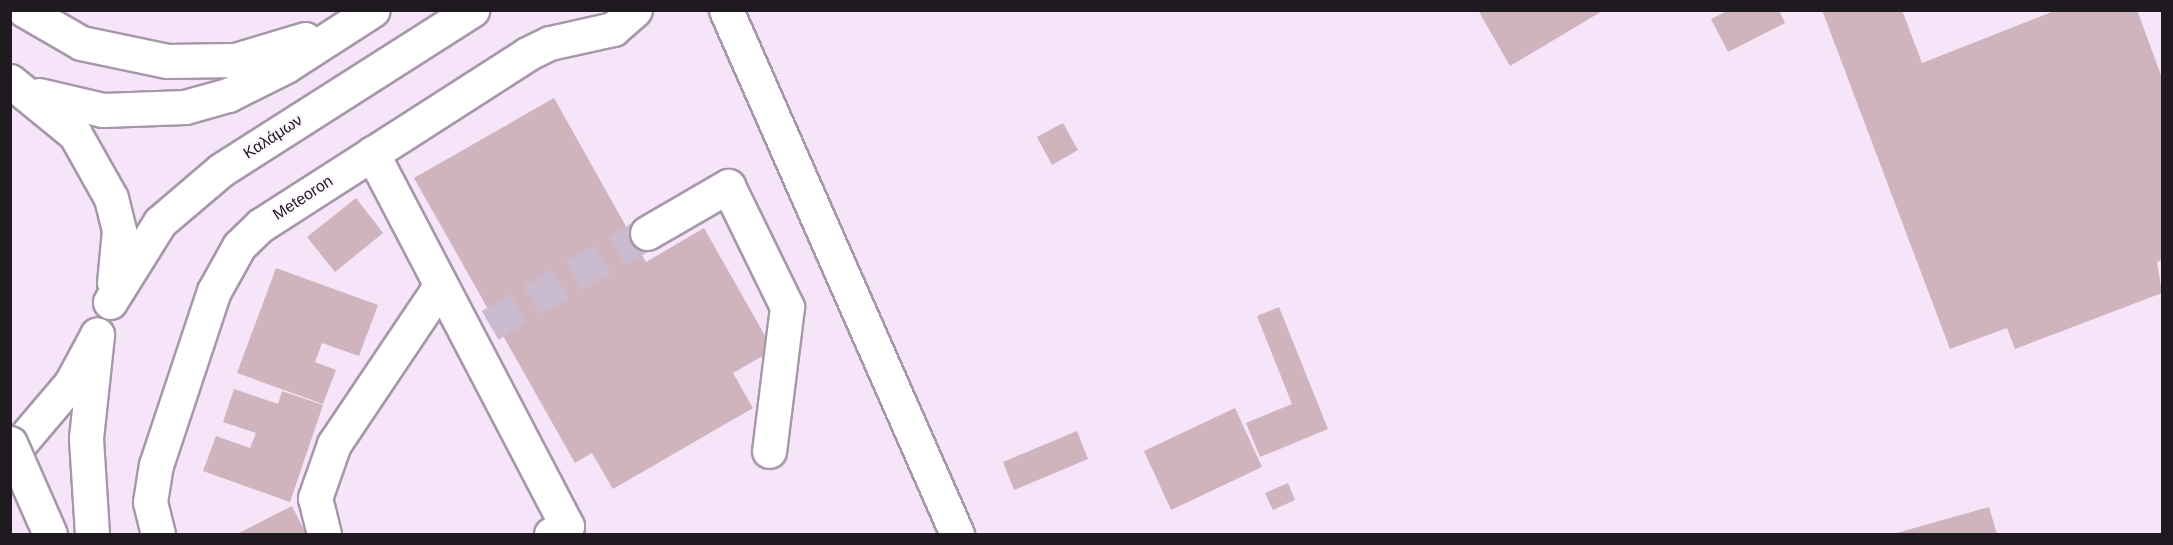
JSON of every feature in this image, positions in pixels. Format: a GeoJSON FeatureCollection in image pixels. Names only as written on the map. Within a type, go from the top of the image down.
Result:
{"type":"FeatureCollection","features":[{"type":"Feature","properties":{"kind":"main road"},"geometry":{"type":"LineString","coordinates":[[24,10],[81,43],[125,55],[187,62],[235,60],[362,18]]}},
{"type":"Feature","properties":{"kind":"main road","name":"Καλάμων"},"geometry":{"type":"LineString","coordinates":[[110,302],[160,222],[221,170],[472,10]]}},
{"type":"Feature","properties":{"kind":"main road","name":"Meteoron"},"geometry":{"type":"LineString","coordinates":[[158,534],[150,502],[153,475],[225,266],[261,225],[532,51],[613,29],[635,10]]}},
{"type":"Feature","properties":{"kind":"main road"},"geometry":{"type":"LineString","coordinates":[[726,10],[957,534]]}},
{"type":"Feature","properties":{"kind":"main road"},"geometry":{"type":"LineString","coordinates":[[18,86],[103,110],[185,107],[238,90],[362,18]]}},
{"type":"Feature","properties":{"kind":"main road"},"geometry":{"type":"LineString","coordinates":[[10,455],[71,384],[97,335],[110,302],[119,230],[111,198],[75,134],[18,86]]}},
{"type":"Feature","properties":{"kind":"main road"},"geometry":{"type":"LineString","coordinates":[[372,153],[440,286],[478,331],[567,526],[551,534]]}},
{"type":"Feature","properties":{"kind":"main road"},"geometry":{"type":"LineString","coordinates":[[647,233],[728,186],[787,307],[769,451]]}},
{"type":"Feature","properties":{"kind":"main road"},"geometry":{"type":"LineString","coordinates":[[324,534],[315,498],[334,444],[440,286]]}},
{"type":"Feature","properties":{"kind":"main road"},"geometry":{"type":"LineString","coordinates":[[92,534],[86,438],[97,335]]}},
{"type":"Feature","properties":{"kind":"main road"},"geometry":{"type":"LineString","coordinates":[[10,443],[50,534]]}},
{"type":"Feature","properties":{"kind":"building"},"geometry":{"type":"Polygon","coordinates":[[[1478,10],[1604,10],[1510,66],[1478,10]]]}},
{"type":"Feature","properties":{"kind":"building"},"geometry":{"type":"Polygon","coordinates":[[[1729,10],[1779,10],[1785,23],[1728,52],[1711,19],[1729,10]]]}},
{"type":"Feature","properties":{"kind":"building"},"geometry":{"type":"Polygon","coordinates":[[[1822,10],[1902,10],[1922,63],[2057,10],[2137,10],[2162,78],[2162,260],[2157,262],[2162,293],[2015,349],[2007,328],[1950,349],[1822,10]]]}},
{"type":"Feature","properties":{"kind":"building"},"geometry":{"type":"Polygon","coordinates":[[[554,98],[646,262],[704,228],[773,350],[733,373],[753,408],[613,489],[592,453],[575,463],[414,178],[554,98]]]}},
{"type":"Feature","properties":{"kind":"building"},"geometry":{"type":"Polygon","coordinates":[[[1063,123],[1078,150],[1052,165],[1037,137],[1063,123]]]}},
{"type":"Feature","properties":{"kind":"building"},"geometry":{"type":"Polygon","coordinates":[[[356,198],[383,233],[335,272],[307,237],[356,198]]]}},
{"type":"Feature","properties":{"kind":"building"},"geometry":{"type":"Polygon","coordinates":[[[276,268],[378,305],[359,356],[322,343],[315,362],[336,370],[323,404],[237,373],[276,268]]]}},
{"type":"Feature","properties":{"kind":"building"},"geometry":{"type":"Polygon","coordinates":[[[1279,307],[1328,429],[1260,457],[1246,423],[1292,404],[1257,316],[1279,307]]]}},
{"type":"Feature","properties":{"kind":"building"},"geometry":{"type":"Polygon","coordinates":[[[234,389],[278,404],[282,391],[323,405],[290,502],[203,471],[216,436],[250,448],[256,433],[223,422],[234,389]]]}},
{"type":"Feature","properties":{"kind":"building"},"geometry":{"type":"Polygon","coordinates":[[[1235,408],[1262,467],[1171,510],[1144,451],[1235,408]]]}},
{"type":"Feature","properties":{"kind":"building"},"geometry":{"type":"Polygon","coordinates":[[[1077,431],[1088,459],[1014,490],[1003,462],[1077,431]]]}},
{"type":"Feature","properties":{"kind":"building"},"geometry":{"type":"Polygon","coordinates":[[[1288,483],[1295,500],[1273,510],[1265,493],[1288,483]]]}},
{"type":"Feature","properties":{"kind":"building"},"geometry":{"type":"Polygon","coordinates":[[[292,506],[306,534],[237,534],[292,506]]]}},
{"type":"Feature","properties":{"kind":"building"},"geometry":{"type":"Polygon","coordinates":[[[1989,507],[1997,534],[1893,534],[1989,507]]]}},
{"type":"Feature","properties":{"kind":"tunnel"},"geometry":{"type":"LineString","coordinates":[[490,325],[647,233]]}}]}
